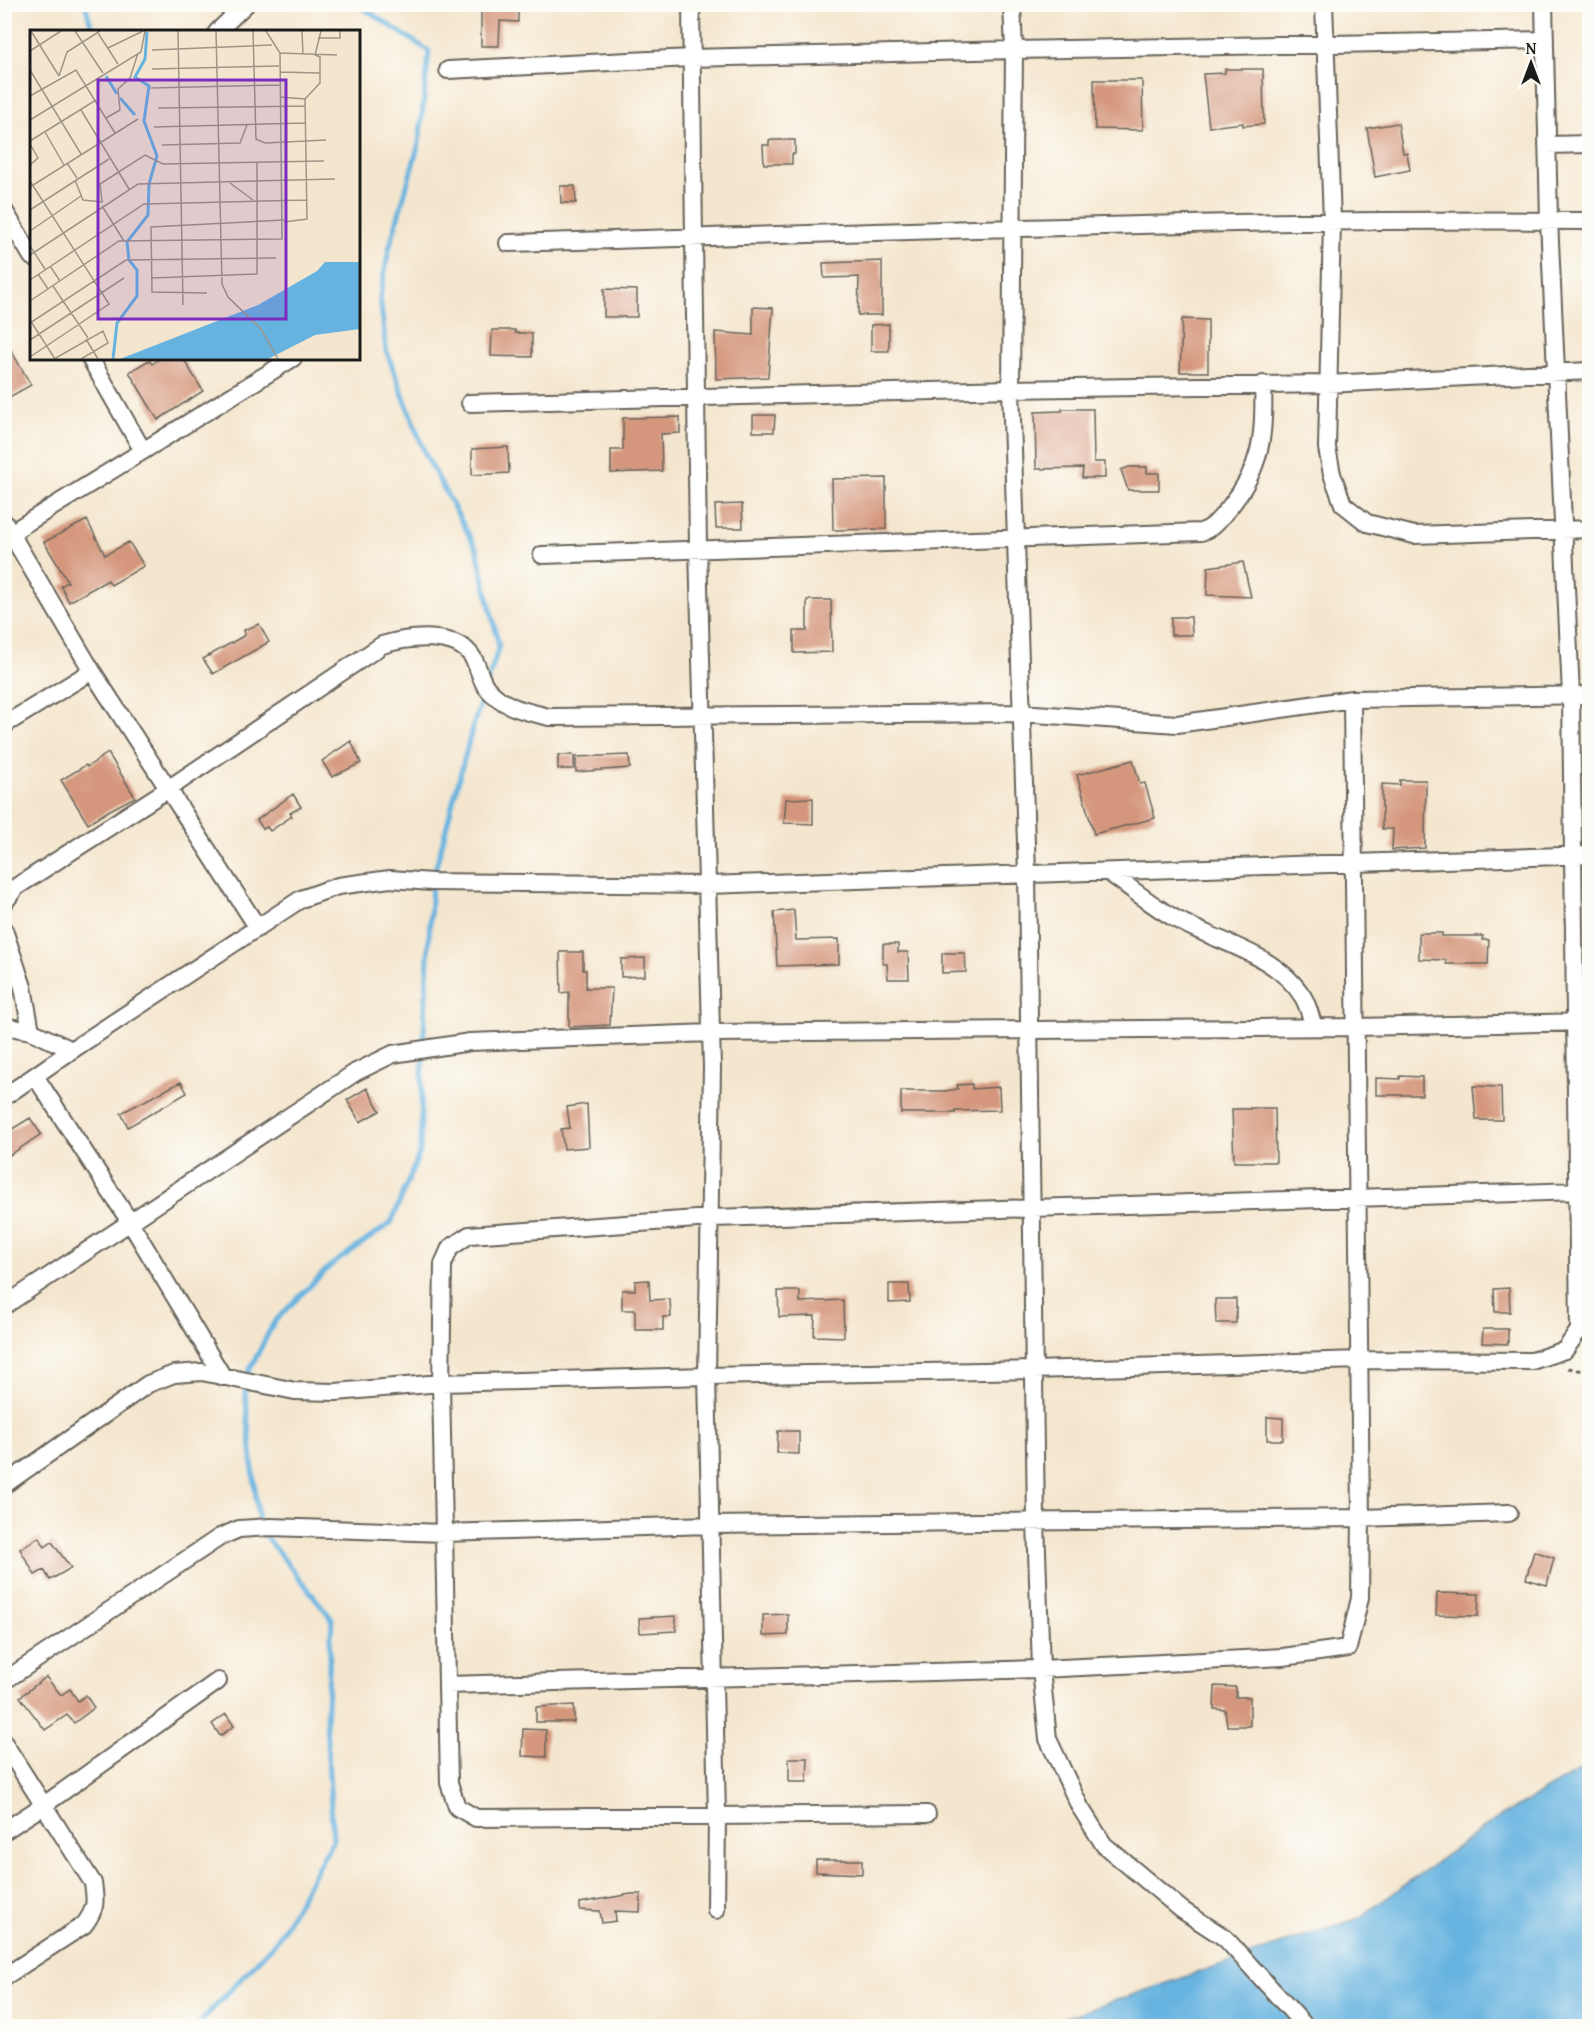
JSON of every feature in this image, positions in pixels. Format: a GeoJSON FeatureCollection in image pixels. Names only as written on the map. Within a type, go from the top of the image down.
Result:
{"type":"FeatureCollection","features":[{"type":"Feature","properties":{"kind":"street"},"geometry":{"type":"LineString","coordinates":[[219,30],[246,4]]}},
{"type":"Feature","properties":{"kind":"street"},"geometry":{"type":"LineString","coordinates":[[691,4],[698,548],[711,1033],[711,1218],[707,1376],[717,1816],[716,1910]]}},
{"type":"Feature","properties":{"kind":"street"},"geometry":{"type":"LineString","coordinates":[[1012,4],[1014,50],[1011,389],[1027,874],[1036,1522],[1041,1669],[1048,1739],[1080,1807],[1104,1845],[1182,1910],[1226,1938],[1305,2026]]}},
{"type":"Feature","properties":{"kind":"street"},"geometry":{"type":"LineString","coordinates":[[1324,4],[1332,221],[1327,448],[1332,474],[1343,504],[1367,523],[1414,535],[1590,529]]}},
{"type":"Feature","properties":{"kind":"street"},"geometry":{"type":"LineString","coordinates":[[4,1485],[148,1384],[174,1374],[202,1372],[295,1391],[336,1392],[441,1383],[707,1376],[1034,1370],[1360,1360],[1532,1361],[1565,1350],[1579,1330],[1584,1210],[1578,1191],[1583,1022],[1582,855],[1571,695],[1549,220],[1544,4]]}},
{"type":"Feature","properties":{"kind":"street"},"geometry":{"type":"LineString","coordinates":[[448,70],[691,58],[1545,40]]}},
{"type":"Feature","properties":{"kind":"street"},"geometry":{"type":"LineString","coordinates":[[1548,146],[1590,144]]}},
{"type":"Feature","properties":{"kind":"street"},"geometry":{"type":"LineString","coordinates":[[4,210],[30,254]]}},
{"type":"Feature","properties":{"kind":"street"},"geometry":{"type":"LineString","coordinates":[[508,243],[1011,227],[1332,221],[1590,220]]}},
{"type":"Feature","properties":{"kind":"street"},"geometry":{"type":"LineString","coordinates":[[91,360],[143,451]]}},
{"type":"Feature","properties":{"kind":"street"},"geometry":{"type":"LineString","coordinates":[[258,928],[92,671],[6,530],[143,451],[290,360]]}},
{"type":"Feature","properties":{"kind":"street"},"geometry":{"type":"LineString","coordinates":[[471,403],[1011,389],[1327,384],[1590,371]]}},
{"type":"Feature","properties":{"kind":"street"},"geometry":{"type":"LineString","coordinates":[[543,555],[1202,532],[1210,529],[1245,489],[1259,451],[1264,417],[1263,384]]}},
{"type":"Feature","properties":{"kind":"street"},"geometry":{"type":"LineString","coordinates":[[4,903],[16,887],[168,789],[382,645],[415,637],[453,642],[473,656],[486,687],[512,708],[549,717],[1021,713],[1177,724],[1352,699],[1590,695]]}},
{"type":"Feature","properties":{"kind":"street"},"geometry":{"type":"LineString","coordinates":[[4,725],[92,671]]}},
{"type":"Feature","properties":{"kind":"street"},"geometry":{"type":"LineString","coordinates":[[447,1685],[714,1676],[1041,1669],[1283,1657],[1348,1648],[1360,1598],[1361,1518],[1352,699]]}},
{"type":"Feature","properties":{"kind":"street"},"geometry":{"type":"LineString","coordinates":[[4,1097],[301,899],[338,886],[390,879],[432,882],[708,885],[1582,855]]}},
{"type":"Feature","properties":{"kind":"street"},"geometry":{"type":"LineString","coordinates":[[1108,872],[1174,918],[1209,936],[1266,960],[1284,974],[1304,998],[1314,1027]]}},
{"type":"Feature","properties":{"kind":"street"},"geometry":{"type":"LineString","coordinates":[[4,930],[23,987],[31,1031]]}},
{"type":"Feature","properties":{"kind":"street"},"geometry":{"type":"LineString","coordinates":[[4,1306],[356,1072],[393,1054],[470,1042],[711,1033],[1355,1027],[1583,1022]]}},
{"type":"Feature","properties":{"kind":"street"},"geometry":{"type":"LineString","coordinates":[[4,1026],[31,1031],[72,1050]]}},
{"type":"Feature","properties":{"kind":"street"},"geometry":{"type":"LineString","coordinates":[[34,1076],[130,1222],[223,1377]]}},
{"type":"Feature","properties":{"kind":"street"},"geometry":{"type":"LineString","coordinates":[[927,1814],[476,1818],[457,1807],[449,1783],[441,1383],[443,1264],[450,1248],[469,1235],[711,1218],[1578,1191]]}},
{"type":"Feature","properties":{"kind":"street"},"geometry":{"type":"LineString","coordinates":[[4,1682],[220,1537],[239,1529],[271,1527],[444,1533],[711,1525],[1361,1518],[1509,1513]]}},
{"type":"Feature","properties":{"kind":"street"},"geometry":{"type":"LineString","coordinates":[[4,1831],[218,1681]]}},
{"type":"Feature","properties":{"kind":"street"},"geometry":{"type":"LineString","coordinates":[[4,1743],[93,1883],[96,1901],[94,1913],[84,1925],[4,1977]]}},
{"type":"Feature","properties":{"kind":"water"},"geometry":{"type":"Polygon","coordinates":[[[1589,1765],[1589,2026],[1040,2026],[1359,1918],[1495,1820],[1589,1765]]]}},
{"type":"Feature","properties":{"kind":"building"},"geometry":{"type":"Polygon","coordinates":[[[486,4],[518,4],[518,22],[500,21],[499,46],[481,46],[481,9],[486,9],[486,4]]]}},
{"type":"Feature","properties":{"kind":"building"},"geometry":{"type":"Polygon","coordinates":[[[1225,69],[1263,69],[1264,124],[1243,126],[1243,123],[1209,127],[1203,74],[1225,73],[1225,69]]]}},
{"type":"Feature","properties":{"kind":"building"},"geometry":{"type":"Polygon","coordinates":[[[1094,80],[1142,80],[1143,130],[1095,129],[1094,80]]]}},
{"type":"Feature","properties":{"kind":"building"},"geometry":{"type":"Polygon","coordinates":[[[1398,123],[1403,153],[1407,153],[1410,170],[1375,177],[1367,128],[1398,123]]]}},
{"type":"Feature","properties":{"kind":"building"},"geometry":{"type":"Polygon","coordinates":[[[769,140],[795,140],[792,164],[764,164],[763,145],[769,145],[769,140]]]}},
{"type":"Feature","properties":{"kind":"building"},"geometry":{"type":"Polygon","coordinates":[[[560,186],[575,186],[576,203],[561,203],[560,186]]]}},
{"type":"Feature","properties":{"kind":"building"},"geometry":{"type":"Polygon","coordinates":[[[882,261],[882,315],[858,315],[859,277],[824,278],[823,263],[882,261]]]}},
{"type":"Feature","properties":{"kind":"building"},"geometry":{"type":"Polygon","coordinates":[[[604,289],[637,290],[637,317],[604,317],[604,289]]]}},
{"type":"Feature","properties":{"kind":"building"},"geometry":{"type":"Polygon","coordinates":[[[753,307],[773,308],[768,377],[716,379],[715,332],[753,335],[753,307]]]}},
{"type":"Feature","properties":{"kind":"building"},"geometry":{"type":"Polygon","coordinates":[[[1182,319],[1208,320],[1208,372],[1180,372],[1182,319]]]}},
{"type":"Feature","properties":{"kind":"building"},"geometry":{"type":"Polygon","coordinates":[[[889,324],[889,351],[871,351],[871,325],[889,324]]]}},
{"type":"Feature","properties":{"kind":"building"},"geometry":{"type":"Polygon","coordinates":[[[492,330],[532,333],[532,357],[491,356],[492,330]]]}},
{"type":"Feature","properties":{"kind":"building"},"geometry":{"type":"Polygon","coordinates":[[[4,338],[31,385],[4,400],[4,338]]]}},
{"type":"Feature","properties":{"kind":"building"},"geometry":{"type":"Polygon","coordinates":[[[149,360],[152,364],[158,360],[184,360],[203,391],[158,420],[129,372],[149,360]]]}},
{"type":"Feature","properties":{"kind":"building"},"geometry":{"type":"Polygon","coordinates":[[[1062,409],[1093,409],[1094,462],[1105,462],[1105,478],[1082,478],[1083,468],[1036,469],[1035,412],[1062,411],[1062,409]]]}},
{"type":"Feature","properties":{"kind":"building"},"geometry":{"type":"Polygon","coordinates":[[[753,415],[775,415],[774,432],[753,432],[753,415]]]}},
{"type":"Feature","properties":{"kind":"building"},"geometry":{"type":"Polygon","coordinates":[[[680,417],[680,433],[661,434],[662,471],[611,473],[611,450],[623,450],[623,418],[680,417]]]}},
{"type":"Feature","properties":{"kind":"building"},"geometry":{"type":"Polygon","coordinates":[[[508,447],[509,473],[472,475],[472,449],[508,447]]]}},
{"type":"Feature","properties":{"kind":"building"},"geometry":{"type":"Polygon","coordinates":[[[1129,467],[1147,467],[1147,473],[1159,473],[1159,490],[1128,490],[1121,470],[1129,467]]]}},
{"type":"Feature","properties":{"kind":"building"},"geometry":{"type":"Polygon","coordinates":[[[886,478],[886,529],[833,530],[832,479],[886,478]]]}},
{"type":"Feature","properties":{"kind":"building"},"geometry":{"type":"Polygon","coordinates":[[[742,504],[743,528],[716,528],[715,505],[742,504]]]}},
{"type":"Feature","properties":{"kind":"building"},"geometry":{"type":"Polygon","coordinates":[[[87,520],[105,555],[129,542],[144,566],[111,585],[108,580],[69,602],[61,586],[68,582],[44,542],[87,520]]]}},
{"type":"Feature","properties":{"kind":"building"},"geometry":{"type":"Polygon","coordinates":[[[1243,562],[1251,597],[1207,595],[1208,567],[1243,562]]]}},
{"type":"Feature","properties":{"kind":"building"},"geometry":{"type":"Polygon","coordinates":[[[807,600],[831,600],[832,652],[794,653],[794,631],[807,631],[807,600]]]}},
{"type":"Feature","properties":{"kind":"building"},"geometry":{"type":"Polygon","coordinates":[[[1171,617],[1191,617],[1192,635],[1171,635],[1171,617]]]}},
{"type":"Feature","properties":{"kind":"building"},"geometry":{"type":"Polygon","coordinates":[[[259,624],[269,642],[213,674],[203,659],[245,635],[244,630],[259,624]]]}},
{"type":"Feature","properties":{"kind":"building"},"geometry":{"type":"Polygon","coordinates":[[[351,741],[361,763],[332,777],[322,761],[351,741]]]}},
{"type":"Feature","properties":{"kind":"building"},"geometry":{"type":"Polygon","coordinates":[[[108,753],[135,797],[88,824],[61,780],[108,753]]]}},
{"type":"Feature","properties":{"kind":"building"},"geometry":{"type":"Polygon","coordinates":[[[558,755],[574,755],[574,769],[558,769],[558,755]]]}},
{"type":"Feature","properties":{"kind":"building"},"geometry":{"type":"Polygon","coordinates":[[[629,755],[630,768],[576,772],[576,757],[629,755]]]}},
{"type":"Feature","properties":{"kind":"building"},"geometry":{"type":"Polygon","coordinates":[[[1133,760],[1140,784],[1145,783],[1155,818],[1094,834],[1077,775],[1133,760]]]}},
{"type":"Feature","properties":{"kind":"building"},"geometry":{"type":"Polygon","coordinates":[[[1400,780],[1426,780],[1425,848],[1392,850],[1393,829],[1382,829],[1382,784],[1400,785],[1400,780]]]}},
{"type":"Feature","properties":{"kind":"building"},"geometry":{"type":"Polygon","coordinates":[[[293,794],[301,807],[290,813],[292,816],[270,831],[267,827],[263,829],[257,820],[293,794]]]}},
{"type":"Feature","properties":{"kind":"building"},"geometry":{"type":"Polygon","coordinates":[[[813,798],[813,824],[784,823],[786,799],[813,798]]]}},
{"type":"Feature","properties":{"kind":"building"},"geometry":{"type":"Polygon","coordinates":[[[794,910],[796,940],[839,939],[839,964],[777,966],[774,912],[794,910]]]}},
{"type":"Feature","properties":{"kind":"building"},"geometry":{"type":"Polygon","coordinates":[[[1419,933],[1442,933],[1442,936],[1483,936],[1482,940],[1489,940],[1488,964],[1446,964],[1446,960],[1419,959],[1419,933]]]}},
{"type":"Feature","properties":{"kind":"building"},"geometry":{"type":"Polygon","coordinates":[[[883,944],[898,944],[898,952],[908,952],[909,979],[888,979],[887,964],[883,964],[883,944]]]}},
{"type":"Feature","properties":{"kind":"building"},"geometry":{"type":"Polygon","coordinates":[[[560,952],[583,952],[586,988],[612,988],[610,1025],[569,1027],[569,992],[561,993],[560,952]]]}},
{"type":"Feature","properties":{"kind":"building"},"geometry":{"type":"Polygon","coordinates":[[[942,953],[965,953],[966,972],[942,973],[942,953]]]}},
{"type":"Feature","properties":{"kind":"building"},"geometry":{"type":"Polygon","coordinates":[[[645,958],[645,976],[621,977],[621,959],[645,958]]]}},
{"type":"Feature","properties":{"kind":"building"},"geometry":{"type":"Polygon","coordinates":[[[1400,1076],[1422,1077],[1422,1095],[1376,1095],[1376,1078],[1400,1079],[1400,1076]]]}},
{"type":"Feature","properties":{"kind":"building"},"geometry":{"type":"Polygon","coordinates":[[[181,1082],[187,1093],[128,1127],[121,1113],[181,1082]]]}},
{"type":"Feature","properties":{"kind":"building"},"geometry":{"type":"Polygon","coordinates":[[[972,1084],[972,1089],[999,1087],[1000,1110],[901,1113],[901,1091],[945,1091],[958,1089],[957,1085],[972,1084]]]}},
{"type":"Feature","properties":{"kind":"building"},"geometry":{"type":"Polygon","coordinates":[[[1473,1086],[1501,1087],[1502,1120],[1476,1120],[1473,1086]]]}},
{"type":"Feature","properties":{"kind":"building"},"geometry":{"type":"Polygon","coordinates":[[[367,1088],[380,1111],[360,1122],[347,1100],[367,1088]]]}},
{"type":"Feature","properties":{"kind":"building"},"geometry":{"type":"Polygon","coordinates":[[[587,1104],[589,1147],[564,1149],[561,1129],[570,1128],[567,1107],[587,1104]]]}},
{"type":"Feature","properties":{"kind":"building"},"geometry":{"type":"Polygon","coordinates":[[[1275,1108],[1276,1162],[1234,1162],[1232,1109],[1275,1108]]]}},
{"type":"Feature","properties":{"kind":"building"},"geometry":{"type":"Polygon","coordinates":[[[30,1118],[41,1134],[4,1159],[4,1134],[30,1118]]]}},
{"type":"Feature","properties":{"kind":"building"},"geometry":{"type":"Polygon","coordinates":[[[649,1280],[650,1300],[670,1299],[671,1317],[663,1317],[663,1330],[635,1330],[635,1310],[622,1310],[622,1290],[635,1290],[635,1281],[649,1280]]]}},
{"type":"Feature","properties":{"kind":"building"},"geometry":{"type":"Polygon","coordinates":[[[889,1284],[909,1284],[910,1302],[889,1303],[889,1284]]]}},
{"type":"Feature","properties":{"kind":"building"},"geometry":{"type":"Polygon","coordinates":[[[1509,1288],[1510,1312],[1495,1312],[1494,1289],[1509,1288]]]}},
{"type":"Feature","properties":{"kind":"building"},"geometry":{"type":"Polygon","coordinates":[[[778,1291],[800,1291],[800,1302],[843,1300],[844,1337],[814,1336],[815,1316],[779,1317],[778,1291]]]}},
{"type":"Feature","properties":{"kind":"building"},"geometry":{"type":"Polygon","coordinates":[[[1215,1299],[1236,1299],[1236,1323],[1216,1323],[1215,1299]]]}},
{"type":"Feature","properties":{"kind":"building"},"geometry":{"type":"Polygon","coordinates":[[[1483,1329],[1508,1329],[1508,1344],[1482,1343],[1483,1329]]]}},
{"type":"Feature","properties":{"kind":"building"},"geometry":{"type":"Polygon","coordinates":[[[1267,1417],[1283,1418],[1283,1440],[1267,1440],[1267,1417]]]}},
{"type":"Feature","properties":{"kind":"building"},"geometry":{"type":"Polygon","coordinates":[[[778,1431],[799,1431],[799,1454],[777,1453],[778,1431]]]}},
{"type":"Feature","properties":{"kind":"building"},"geometry":{"type":"Polygon","coordinates":[[[39,1537],[45,1547],[52,1542],[71,1568],[50,1580],[44,1570],[35,1575],[20,1549],[39,1537]]]}},
{"type":"Feature","properties":{"kind":"building"},"geometry":{"type":"Polygon","coordinates":[[[1534,1551],[1554,1558],[1547,1585],[1526,1579],[1534,1551]]]}},
{"type":"Feature","properties":{"kind":"building"},"geometry":{"type":"Polygon","coordinates":[[[1437,1593],[1479,1594],[1478,1616],[1436,1615],[1437,1593]]]}},
{"type":"Feature","properties":{"kind":"building"},"geometry":{"type":"Polygon","coordinates":[[[788,1614],[788,1635],[763,1636],[763,1615],[788,1614]]]}},
{"type":"Feature","properties":{"kind":"building"},"geometry":{"type":"Polygon","coordinates":[[[676,1616],[676,1631],[640,1633],[639,1618],[676,1616]]]}},
{"type":"Feature","properties":{"kind":"building"},"geometry":{"type":"Polygon","coordinates":[[[46,1677],[61,1695],[70,1689],[78,1701],[86,1695],[94,1708],[74,1723],[67,1715],[45,1730],[20,1697],[46,1677]]]}},
{"type":"Feature","properties":{"kind":"building"},"geometry":{"type":"Polygon","coordinates":[[[1215,1686],[1236,1687],[1236,1697],[1250,1697],[1250,1726],[1227,1726],[1225,1710],[1214,1709],[1215,1686]]]}},
{"type":"Feature","properties":{"kind":"building"},"geometry":{"type":"Polygon","coordinates":[[[574,1705],[574,1722],[536,1722],[536,1707],[574,1705]]]}},
{"type":"Feature","properties":{"kind":"building"},"geometry":{"type":"Polygon","coordinates":[[[226,1714],[234,1726],[220,1736],[212,1724],[226,1714]]]}},
{"type":"Feature","properties":{"kind":"building"},"geometry":{"type":"Polygon","coordinates":[[[523,1729],[546,1730],[546,1757],[522,1756],[523,1729]]]}},
{"type":"Feature","properties":{"kind":"building"},"geometry":{"type":"Polygon","coordinates":[[[789,1758],[808,1758],[807,1782],[789,1782],[789,1758]]]}},
{"type":"Feature","properties":{"kind":"building"},"geometry":{"type":"Polygon","coordinates":[[[816,1860],[862,1860],[862,1874],[816,1872],[816,1860]]]}},
{"type":"Feature","properties":{"kind":"building"},"geometry":{"type":"Polygon","coordinates":[[[641,1894],[640,1912],[615,1911],[616,1921],[602,1923],[600,1911],[580,1910],[580,1903],[641,1894]]]}},
{"type":"Feature","properties":{"kind":"waterway"},"geometry":{"type":"LineString","coordinates":[[85,4],[92,30]]}},
{"type":"Feature","properties":{"kind":"waterway"},"geometry":{"type":"LineString","coordinates":[[357,4],[429,51],[419,143],[389,249],[380,297],[386,350],[426,456],[477,550],[499,646],[488,681]]}},
{"type":"Feature","properties":{"kind":"waterway"},"geometry":{"type":"LineString","coordinates":[[197,2026],[277,1940],[333,1840],[326,1722],[332,1619],[259,1528],[244,1381],[274,1322],[330,1266],[391,1223],[420,1152],[432,882],[472,729],[485,689]]}}]}
